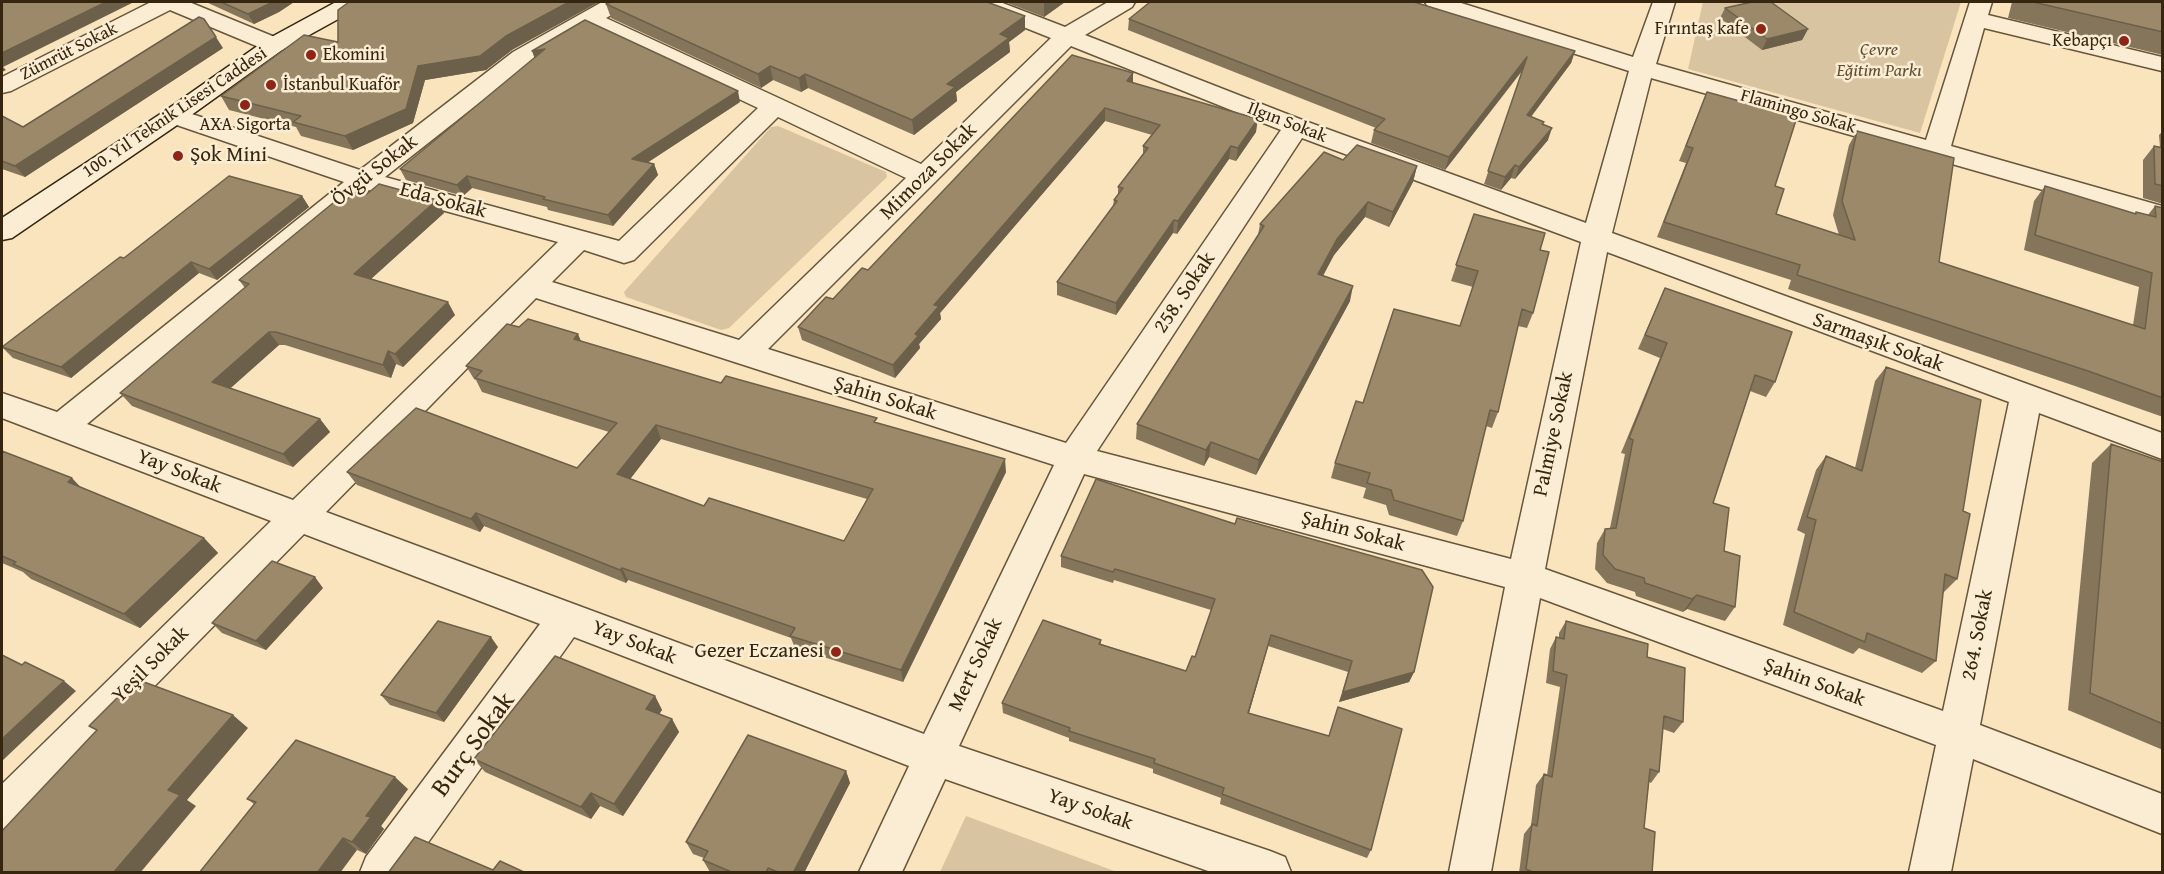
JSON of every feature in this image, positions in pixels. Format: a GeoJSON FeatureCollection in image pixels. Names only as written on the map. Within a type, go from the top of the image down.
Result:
{"type":"FeatureCollection","features":[{"type":"Feature","properties":{"kind":"street"},"geometry":{"type":"LineString","coordinates":[[169,2],[274,45]]}},
{"type":"Feature","properties":{"kind":"street","name":"Zümrüt Sokak"},"geometry":{"type":"LineString","coordinates":[[2,86],[169,2]]}},
{"type":"Feature","properties":{"kind":"street","name":"100. Yıl Teknik Lisesi Caddesi"},"geometry":{"type":"LineString","coordinates":[[7,222],[174,116],[274,45],[352,2]]}},
{"type":"Feature","properties":{"kind":"street","name":"Övgü Sokak"},"geometry":{"type":"LineString","coordinates":[[61,427],[364,180],[522,57],[618,2]]}},
{"type":"Feature","properties":{"kind":"street","name":"Ilgın Sokak"},"geometry":{"type":"LineString","coordinates":[[981,2],[1296,128],[1595,239]]}},
{"type":"Feature","properties":{"kind":"street","name":"Mimoza Sokak"},"geometry":{"type":"LineString","coordinates":[[743,355],[1067,36],[1124,2]]}},
{"type":"Feature","properties":{"kind":"street","name":"Flamingo Sokak"},"geometry":{"type":"LineString","coordinates":[[1436,2],[1640,67],[2163,215]]}},
{"type":"Feature","properties":{"kind":"street","name":"Palmiye Sokak"},"geometry":{"type":"LineString","coordinates":[[1470,873],[1524,577],[1595,239],[1640,67],[1664,2]]}},
{"type":"Feature","properties":{"kind":"street"},"geometry":{"type":"LineString","coordinates":[[1936,150],[1978,10],[2163,64]]}},
{"type":"Feature","properties":{"kind":"street"},"geometry":{"type":"LineString","coordinates":[[589,18],[924,176]]}},
{"type":"Feature","properties":{"kind":"street","name":"Eda Sokak"},"geometry":{"type":"LineString","coordinates":[[174,116],[364,180],[579,238],[624,253],[775,106]]}},
{"type":"Feature","properties":{"kind":"street","name":"258. Sokak"},"geometry":{"type":"LineString","coordinates":[[1074,458],[1296,128]]}},
{"type":"Feature","properties":{"kind":"street"},"geometry":{"type":"LineString","coordinates":[[531,286],[579,238]]}},
{"type":"Feature","properties":{"kind":"street","name":"Sarmaşık Sokak"},"geometry":{"type":"LineString","coordinates":[[1595,239],[2163,446]]}},
{"type":"Feature","properties":{"kind":"street","name":"Şahin Sokak"},"geometry":{"type":"LineString","coordinates":[[531,286],[1074,458],[1524,577],[1958,735],[2163,814]]}},
{"type":"Feature","properties":{"kind":"street","name":"Yeşil Sokak"},"geometry":{"type":"LineString","coordinates":[[2,812],[531,286]]}},
{"type":"Feature","properties":{"kind":"street","name":"264. Sokak"},"geometry":{"type":"LineString","coordinates":[[1930,873],[2026,397]]}},
{"type":"Feature","properties":{"kind":"street","name":"Yay Sokak"},"geometry":{"type":"LineString","coordinates":[[2,405],[933,756],[1270,873]]}},
{"type":"Feature","properties":{"kind":"street","name":"Mert Sokak"},"geometry":{"type":"LineString","coordinates":[[880,873],[1074,458]]}},
{"type":"Feature","properties":{"kind":"street","name":"Burç Sokak"},"geometry":{"type":"LineString","coordinates":[[381,873],[566,618]]}},
{"type":"Feature","properties":{"kind":"green space","name":"Çevre Eğitim Parkı"},"geometry":{"type":"Polygon","coordinates":[[[1703,2],[1961,2],[1920,133],[1688,69],[1703,2]]]}},
{"type":"Feature","properties":{"kind":"green space"},"geometry":{"type":"Polygon","coordinates":[[[778,126],[886,172],[887,177],[729,328],[721,330],[626,297],[624,292],[771,127],[778,126]]]}},
{"type":"Feature","properties":{"kind":"green space"},"geometry":{"type":"Polygon","coordinates":[[[966,816],[1117,872],[940,872],[966,816]]]}},
{"type":"Feature","properties":{"kind":"building"},"geometry":{"type":"Polygon","coordinates":[[[2,2],[106,2],[2,53],[2,2]]]}},
{"type":"Feature","properties":{"kind":"building"},"geometry":{"type":"Polygon","coordinates":[[[221,2],[273,2],[248,14],[221,2]]]}},
{"type":"Feature","properties":{"kind":"building"},"geometry":{"type":"Polygon","coordinates":[[[349,2],[569,2],[506,36],[480,56],[418,66],[406,109],[345,136],[293,122],[301,116],[221,96],[304,35],[338,42],[338,10],[349,2]]]}},
{"type":"Feature","properties":{"kind":"building"},"geometry":{"type":"Polygon","coordinates":[[[611,2],[987,2],[1025,16],[1000,34],[1009,38],[947,84],[955,87],[912,120],[805,74],[799,78],[770,66],[758,74],[606,4],[611,2]]]}},
{"type":"Feature","properties":{"kind":"building"},"geometry":{"type":"Polygon","coordinates":[[[1150,2],[1414,2],[1575,51],[1527,115],[1552,128],[1519,167],[1515,165],[1505,177],[1488,171],[1527,57],[1449,157],[1374,130],[1385,119],[1129,19],[1150,2]]]}},
{"type":"Feature","properties":{"kind":"building"},"geometry":{"type":"Polygon","coordinates":[[[1752,2],[1771,2],[1808,29],[1767,39],[1725,8],[1752,2]]]}},
{"type":"Feature","properties":{"kind":"building"},"geometry":{"type":"Polygon","coordinates":[[[2033,2],[2163,2],[2163,32],[2033,2]]]}},
{"type":"Feature","properties":{"kind":"building"},"geometry":{"type":"Polygon","coordinates":[[[199,17],[204,19],[216,37],[15,166],[2,161],[2,116],[23,127],[199,17]]]}},
{"type":"Feature","properties":{"kind":"building"},"geometry":{"type":"Polygon","coordinates":[[[585,20],[738,91],[632,159],[654,164],[608,215],[543,199],[545,197],[467,176],[457,185],[400,169],[545,49],[532,51],[585,20]]]}},
{"type":"Feature","properties":{"kind":"building"},"geometry":{"type":"Polygon","coordinates":[[[1072,55],[1133,73],[1127,81],[1258,119],[1238,148],[1231,146],[1178,221],[1174,220],[1116,303],[1057,282],[1117,201],[1114,200],[1123,188],[1118,187],[1148,148],[1143,146],[1160,125],[1105,108],[934,305],[939,306],[915,334],[918,336],[893,365],[798,327],[826,297],[833,299],[862,268],[868,270],[1072,55]]]}},
{"type":"Feature","properties":{"kind":"building"},"geometry":{"type":"Polygon","coordinates":[[[1707,92],[1797,117],[1775,186],[1784,189],[1776,214],[1855,240],[1842,201],[1857,131],[1954,158],[1939,262],[2145,329],[2152,273],[2035,235],[2045,186],[2136,214],[2136,212],[2156,217],[2155,206],[2163,208],[2163,398],[1797,275],[1800,265],[1664,222],[1693,148],[1686,146],[1707,92]]]}},
{"type":"Feature","properties":{"kind":"building"},"geometry":{"type":"Polygon","coordinates":[[[1357,145],[1417,166],[1393,212],[1368,202],[1337,239],[1318,274],[1353,286],[1259,460],[1211,442],[1206,450],[1137,424],[1264,226],[1260,224],[1324,152],[1343,160],[1357,145]]]}},
{"type":"Feature","properties":{"kind":"building"},"geometry":{"type":"Polygon","coordinates":[[[2154,146],[2163,148],[2163,186],[2155,184],[2154,146]]]}},
{"type":"Feature","properties":{"kind":"building"},"geometry":{"type":"Polygon","coordinates":[[[229,176],[302,196],[209,269],[191,262],[61,367],[2,347],[120,257],[124,258],[229,176]]]}},
{"type":"Feature","properties":{"kind":"building"},"geometry":{"type":"Polygon","coordinates":[[[379,184],[437,200],[354,274],[448,302],[395,354],[388,351],[383,365],[276,332],[269,332],[212,382],[320,419],[283,454],[120,393],[249,284],[239,280],[333,203],[340,205],[357,191],[367,194],[379,184]]]}},
{"type":"Feature","properties":{"kind":"building"},"geometry":{"type":"Polygon","coordinates":[[[1474,214],[1545,233],[1540,250],[1549,252],[1533,313],[1522,309],[1498,412],[1490,410],[1463,521],[1394,500],[1391,490],[1367,483],[1370,473],[1335,463],[1356,401],[1363,403],[1394,309],[1460,326],[1478,271],[1456,265],[1474,214]]]}},
{"type":"Feature","properties":{"kind":"building"},"geometry":{"type":"Polygon","coordinates":[[[1665,288],[1792,332],[1775,382],[1755,375],[1713,503],[1729,508],[1724,551],[1740,556],[1735,607],[1697,595],[1692,599],[1645,583],[1644,578],[1615,569],[1603,555],[1605,529],[1616,528],[1633,440],[1629,438],[1667,343],[1645,335],[1665,288]]]}},
{"type":"Feature","properties":{"kind":"building"},"geometry":{"type":"Polygon","coordinates":[[[528,319],[578,334],[574,339],[721,383],[726,376],[877,418],[874,422],[1005,459],[901,670],[790,636],[795,628],[622,568],[620,570],[476,513],[471,519],[347,472],[416,408],[577,468],[617,423],[475,378],[482,371],[466,366],[507,324],[519,327],[528,319]],[[656,425],[617,474],[704,506],[709,498],[844,541],[873,489],[656,425]]]}},
{"type":"Feature","properties":{"kind":"building"},"geometry":{"type":"Polygon","coordinates":[[[1886,367],[1981,400],[1963,511],[1970,514],[1957,579],[1945,574],[1936,661],[1867,633],[1865,642],[1794,612],[1816,520],[1807,517],[1826,456],[1862,471],[1886,367]]]}},
{"type":"Feature","properties":{"kind":"building"},"geometry":{"type":"Polygon","coordinates":[[[2111,444],[2163,462],[2163,724],[2090,693],[2111,444]]]}},
{"type":"Feature","properties":{"kind":"building"},"geometry":{"type":"Polygon","coordinates":[[[2,451],[72,478],[68,482],[204,538],[124,614],[13,564],[16,562],[2,556],[2,451]]]}},
{"type":"Feature","properties":{"kind":"building"},"geometry":{"type":"Polygon","coordinates":[[[1096,479],[1235,524],[1237,518],[1422,570],[1433,587],[1414,672],[1343,692],[1352,661],[1271,635],[1248,713],[1329,736],[1338,707],[1402,729],[1371,850],[1222,794],[1224,788],[1154,763],[1155,759],[1069,731],[1070,728],[1002,703],[1043,620],[1101,640],[1099,644],[1186,671],[1192,656],[1195,657],[1215,599],[1115,569],[1113,572],[1061,556],[1096,479]]]}},
{"type":"Feature","properties":{"kind":"building"},"geometry":{"type":"Polygon","coordinates":[[[272,561],[315,577],[256,641],[212,623],[272,561]]]}},
{"type":"Feature","properties":{"kind":"building"},"geometry":{"type":"Polygon","coordinates":[[[438,621],[491,637],[436,713],[381,695],[438,621]]]}},
{"type":"Feature","properties":{"kind":"building"},"geometry":{"type":"Polygon","coordinates":[[[1566,621],[1648,644],[1647,657],[1685,668],[1683,722],[1664,716],[1659,772],[1650,769],[1644,828],[1655,832],[1652,873],[1535,873],[1526,869],[1532,824],[1537,826],[1544,774],[1552,777],[1567,675],[1553,671],[1556,637],[1564,639],[1566,621]]]}},
{"type":"Feature","properties":{"kind":"building"},"geometry":{"type":"Polygon","coordinates":[[[2,655],[22,665],[25,662],[64,681],[2,739],[2,655]]]}},
{"type":"Feature","properties":{"kind":"building"},"geometry":{"type":"Polygon","coordinates":[[[555,656],[655,696],[646,709],[672,719],[614,804],[591,793],[581,807],[474,759],[555,656]]]}},
{"type":"Feature","properties":{"kind":"building"},"geometry":{"type":"Polygon","coordinates":[[[136,679],[233,715],[168,790],[180,795],[113,873],[2,873],[2,831],[97,730],[89,726],[136,679]]]}},
{"type":"Feature","properties":{"kind":"building"},"geometry":{"type":"Polygon","coordinates":[[[748,735],[846,771],[793,873],[780,873],[768,868],[766,873],[734,873],[703,860],[708,851],[686,842],[748,735]]]}},
{"type":"Feature","properties":{"kind":"building"},"geometry":{"type":"Polygon","coordinates":[[[296,740],[395,777],[366,816],[371,817],[352,842],[343,838],[317,873],[199,873],[256,802],[247,799],[296,740]]]}},
{"type":"Feature","properties":{"kind":"building"},"geometry":{"type":"Polygon","coordinates":[[[415,837],[493,870],[500,861],[526,873],[388,873],[415,837]]]}},
{"type":"Feature","properties":{"kind":"place","name":"Fırıntaş kafe"},"geometry":{"type":"Point","coordinates":[1761,29]}},
{"type":"Feature","properties":{"kind":"place","name":"Kebapçı"},"geometry":{"type":"Point","coordinates":[2124,41]}},
{"type":"Feature","properties":{"kind":"place","name":"Ekomini"},"geometry":{"type":"Point","coordinates":[311,55]}},
{"type":"Feature","properties":{"kind":"place","name":"İstanbul Kuaför"},"geometry":{"type":"Point","coordinates":[271,85]}},
{"type":"Feature","properties":{"kind":"place","name":"AXA Sigorta"},"geometry":{"type":"Point","coordinates":[245,105]}},
{"type":"Feature","properties":{"kind":"place","name":"Şok Mini"},"geometry":{"type":"Point","coordinates":[178,156]}},
{"type":"Feature","properties":{"kind":"place","name":"Gezer Eczanesi"},"geometry":{"type":"Point","coordinates":[836,652]}}]}
